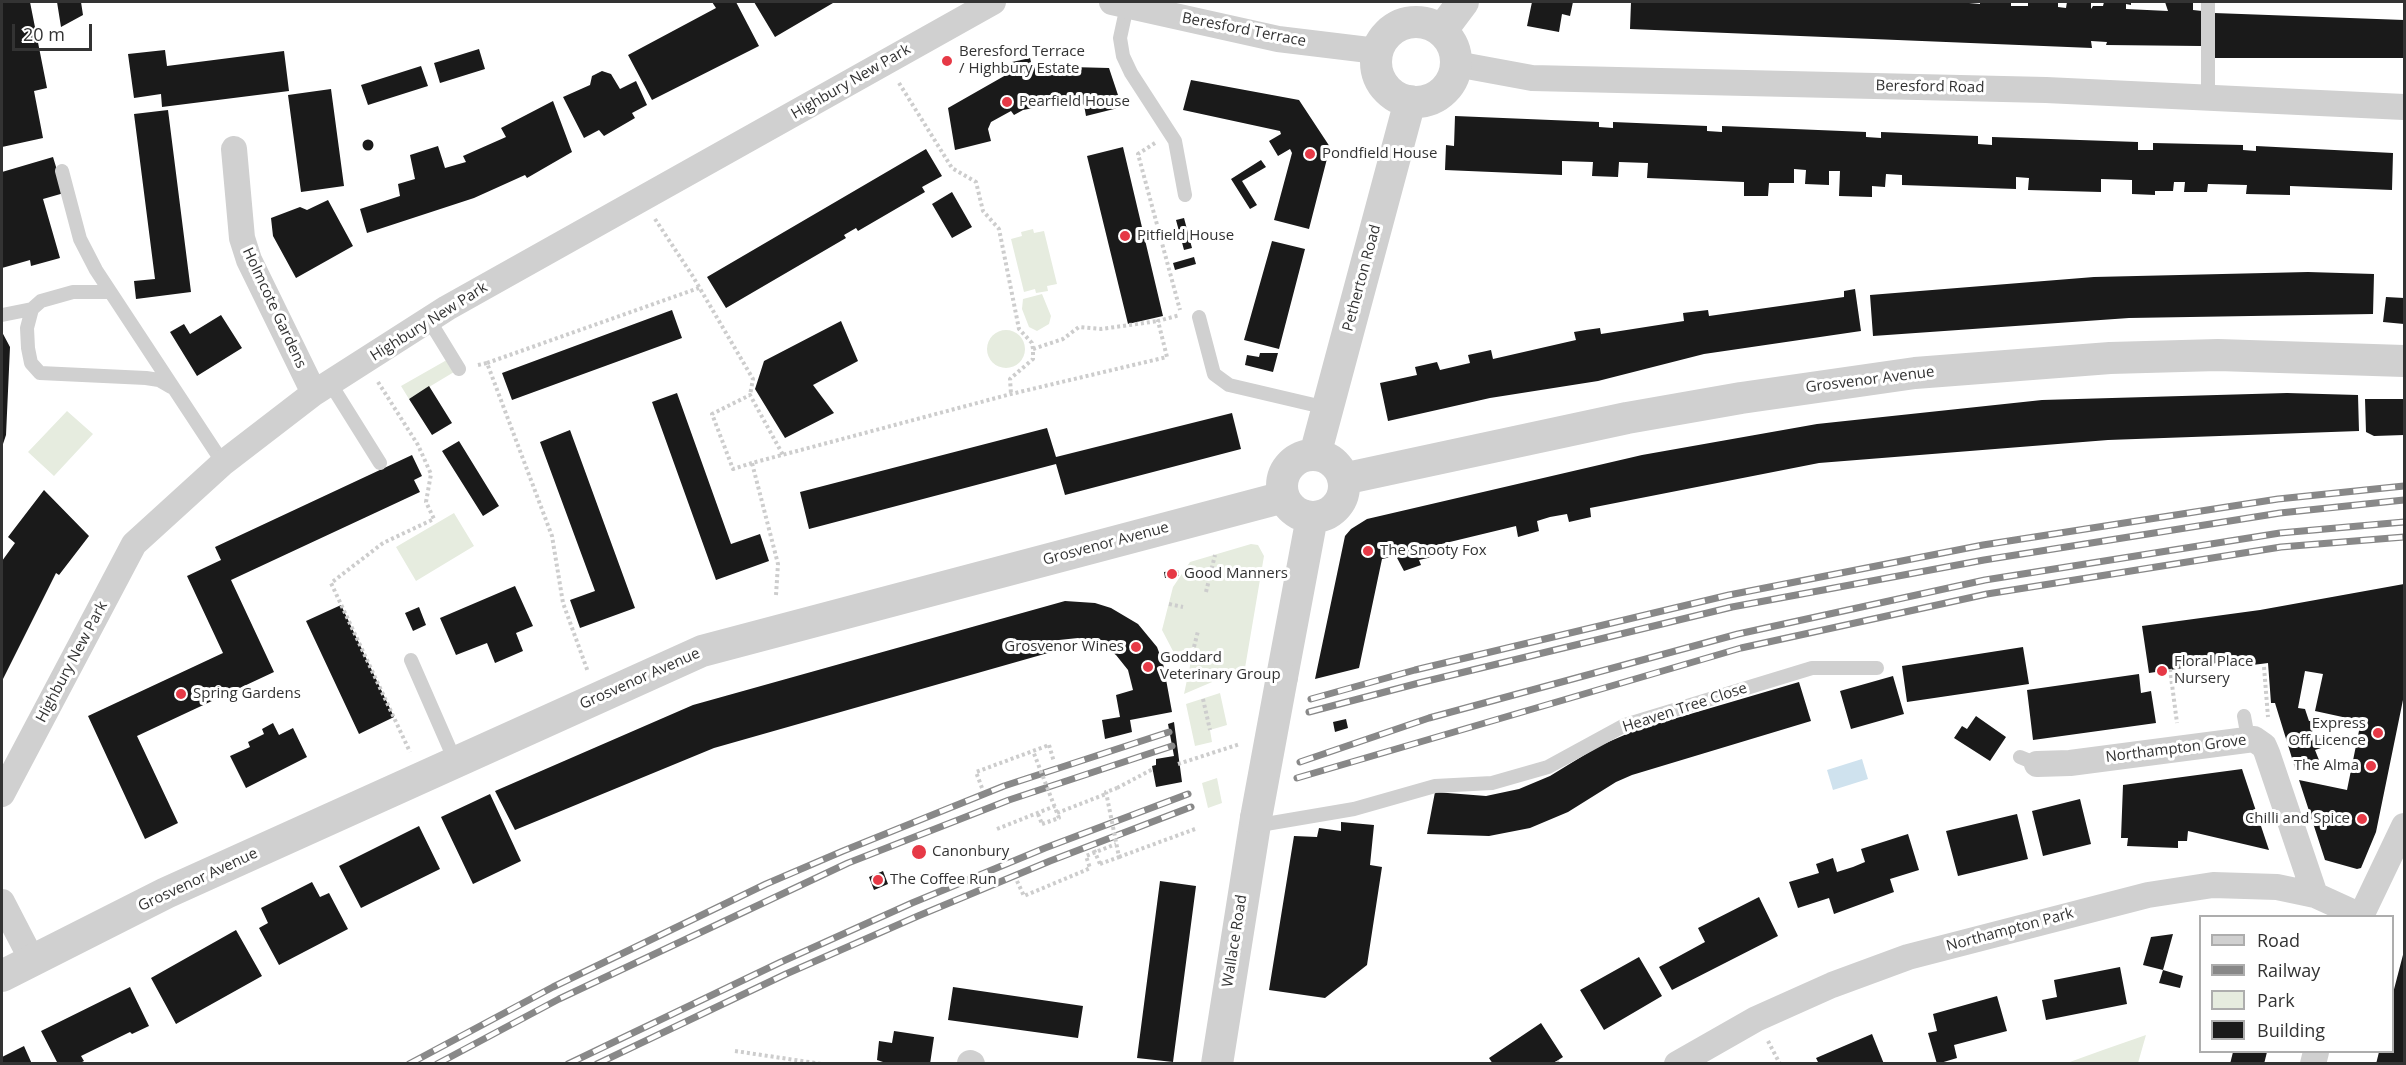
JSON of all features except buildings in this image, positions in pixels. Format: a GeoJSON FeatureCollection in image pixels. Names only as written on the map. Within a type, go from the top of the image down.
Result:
{"type":"FeatureCollection","features":[{"type":"Feature","properties":{"kind":"street","name":"Highbury New Park"},"geometry":{"type":"LineString","coordinates":[[2,795],[134,544],[223,463],[322,388],[429,320],[993,2]]}},
{"type":"Feature","properties":{"kind":"street"},"geometry":{"type":"LineString","coordinates":[[1442,30],[1462,2]]}},
{"type":"Feature","properties":{"kind":"street","name":"Beresford Terrace"},"geometry":{"type":"LineString","coordinates":[[1120,4],[1278,39],[1377,51]]}},
{"type":"Feature","properties":{"kind":"street"},"geometry":{"type":"LineString","coordinates":[[1405,12],[1421,22],[1442,30],[1453,45],[1456,64],[1451,81],[1442,92],[1420,103],[1410,102],[1392,94],[1383,84],[1377,71],[1377,51],[1384,37],[1395,28],[1405,12]]}},
{"type":"Feature","properties":{"kind":"street","name":"Beresford Road"},"geometry":{"type":"LineString","coordinates":[[1456,64],[1532,78],[2046,90],[2404,107]]}},
{"type":"Feature","properties":{"kind":"street","name":"Petherton Road"},"geometry":{"type":"LineString","coordinates":[[1315,455],[1410,102]]}},
{"type":"Feature","properties":{"kind":"street","name":"Holmcote Gardens"},"geometry":{"type":"LineString","coordinates":[[234,149],[242,238],[249,260],[322,388]]}},
{"type":"Feature","properties":{"kind":"street","name":"Grosvenor Avenue"},"geometry":{"type":"LineString","coordinates":[[1343,479],[1627,418],[1741,398],[1915,373],[2110,358],[2218,355],[2404,361]]}},
{"type":"Feature","properties":{"kind":"street"},"geometry":{"type":"LineString","coordinates":[[1315,455],[1330,460],[1341,472],[1344,489],[1337,506],[1322,516],[1312,517],[1295,511],[1284,497],[1284,477],[1296,460],[1315,455]]}},
{"type":"Feature","properties":{"kind":"street","name":"Grosvenor Avenue"},"geometry":{"type":"LineString","coordinates":[[11,966],[702,651],[1284,497]]}},
{"type":"Feature","properties":{"kind":"street"},"geometry":{"type":"LineString","coordinates":[[1255,822],[1312,517]]}},
{"type":"Feature","properties":{"kind":"street","name":"Northampton Grove"},"geometry":{"type":"LineString","coordinates":[[2028,760],[2070,763],[2246,727],[2267,753],[2315,895]]}},
{"type":"Feature","properties":{"kind":"street","name":"Wallace Road"},"geometry":{"type":"LineString","coordinates":[[1217,1064],[1255,822]]}},
{"type":"Feature","properties":{"kind":"street"},"geometry":{"type":"LineString","coordinates":[[2361,915],[2404,826]]}},
{"type":"Feature","properties":{"kind":"street","name":"Northampton Park"},"geometry":{"type":"LineString","coordinates":[[1677,1064],[1756,1019],[1832,985],[1908,957],[2031,923],[2148,895],[2213,885],[2277,887],[2315,895],[2359,915]]}},
{"type":"Feature","properties":{"kind":"street"},"geometry":{"type":"LineString","coordinates":[[2,902],[11,966]]}},
{"type":"Feature","properties":{"kind":"lane"},"geometry":{"type":"LineString","coordinates":[[2208,2],[2208,99]]}},
{"type":"Feature","properties":{"kind":"lane"},"geometry":{"type":"LineString","coordinates":[[1120,4],[1120,38],[1123,56],[1171,132],[1175,141],[1185,195]]}},
{"type":"Feature","properties":{"kind":"lane"},"geometry":{"type":"LineString","coordinates":[[62,171],[80,239],[109,292],[223,463]]}},
{"type":"Feature","properties":{"kind":"lane"},"geometry":{"type":"LineString","coordinates":[[2,315],[32,309],[41,301],[73,292],[109,292]]}},
{"type":"Feature","properties":{"kind":"lane"},"geometry":{"type":"LineString","coordinates":[[32,309],[27,328],[28,348],[32,363],[40,373],[146,378],[159,380],[173,388]]}},
{"type":"Feature","properties":{"kind":"lane"},"geometry":{"type":"LineString","coordinates":[[1195,315],[1214,374],[1230,385],[1327,408]]}},
{"type":"Feature","properties":{"kind":"lane"},"geometry":{"type":"LineString","coordinates":[[429,320],[459,369]]}},
{"type":"Feature","properties":{"kind":"lane"},"geometry":{"type":"LineString","coordinates":[[146,378],[156,376],[158,364]]}},
{"type":"Feature","properties":{"kind":"lane"},"geometry":{"type":"LineString","coordinates":[[322,388],[380,463]]}},
{"type":"Feature","properties":{"kind":"lane"},"geometry":{"type":"LineString","coordinates":[[411,660],[456,763]]}},
{"type":"Feature","properties":{"kind":"lane","name":"Heaven Tree Close"},"geometry":{"type":"LineString","coordinates":[[1255,822],[1354,808],[1435,786],[1492,783],[1548,767],[1625,725],[1812,668],[1877,668]]}},
{"type":"Feature","properties":{"kind":"path"},"geometry":{"type":"LineString","coordinates":[[886,62],[952,168],[976,182],[983,211],[999,229],[1019,329],[1032,342],[1033,349],[1033,358],[1010,379],[1011,394]]}},
{"type":"Feature","properties":{"kind":"path"},"geometry":{"type":"LineString","coordinates":[[1171,132],[1138,154],[1178,303]]}},
{"type":"Feature","properties":{"kind":"path"},"geometry":{"type":"LineString","coordinates":[[642,199],[699,288],[753,379],[750,394],[783,455]]}},
{"type":"Feature","properties":{"kind":"path"},"geometry":{"type":"LineString","coordinates":[[474,365],[487,363],[699,288]]}},
{"type":"Feature","properties":{"kind":"path"},"geometry":{"type":"LineString","coordinates":[[1033,349],[1063,339],[1079,327],[1101,329],[1195,315]]}},
{"type":"Feature","properties":{"kind":"path"},"geometry":{"type":"LineString","coordinates":[[750,394],[712,414],[733,469],[1011,394],[1167,357],[1158,321]]}},
{"type":"Feature","properties":{"kind":"path"},"geometry":{"type":"LineString","coordinates":[[364,362],[418,445],[431,474],[426,502],[434,519],[383,543],[331,583],[422,778]]}},
{"type":"Feature","properties":{"kind":"path"},"geometry":{"type":"LineString","coordinates":[[487,363],[552,536],[563,603],[597,698]]}},
{"type":"Feature","properties":{"kind":"path"},"geometry":{"type":"LineString","coordinates":[[753,463],[778,564],[776,595]]}},
{"type":"Feature","properties":{"kind":"path"},"geometry":{"type":"LineString","coordinates":[[1206,592],[1215,555]]}},
{"type":"Feature","properties":{"kind":"path"},"geometry":{"type":"LineString","coordinates":[[1169,604],[1183,607]]}},
{"type":"Feature","properties":{"kind":"path"},"geometry":{"type":"LineString","coordinates":[[1194,647],[1198,631]]}},
{"type":"Feature","properties":{"kind":"path"},"geometry":{"type":"LineString","coordinates":[[2264,667],[2268,712]]}},
{"type":"Feature","properties":{"kind":"path"},"geometry":{"type":"LineString","coordinates":[[2170,669],[2177,725]]}},
{"type":"Feature","properties":{"kind":"path"},"geometry":{"type":"LineString","coordinates":[[1203,699],[1210,730]]}},
{"type":"Feature","properties":{"kind":"path"},"geometry":{"type":"LineString","coordinates":[[1179,764],[1236,743]]}},
{"type":"Feature","properties":{"kind":"path"},"geometry":{"type":"LineString","coordinates":[[982,788],[976,772],[1049,745],[1054,762]]}},
{"type":"Feature","properties":{"kind":"path"},"geometry":{"type":"LineString","coordinates":[[1033,751],[1059,818],[1042,824],[1038,814]]}},
{"type":"Feature","properties":{"kind":"path"},"geometry":{"type":"LineString","coordinates":[[1057,813],[1106,794],[1153,769]]}},
{"type":"Feature","properties":{"kind":"path"},"geometry":{"type":"LineString","coordinates":[[1106,794],[1119,856]]}},
{"type":"Feature","properties":{"kind":"path"},"geometry":{"type":"LineString","coordinates":[[997,828],[1055,806]]}},
{"type":"Feature","properties":{"kind":"path"},"geometry":{"type":"LineString","coordinates":[[1094,850],[1100,864],[1195,829]]}},
{"type":"Feature","properties":{"kind":"path"},"geometry":{"type":"LineString","coordinates":[[1017,881],[1024,896],[1090,868],[1086,856],[1116,844]]}},
{"type":"Feature","properties":{"kind":"path"},"geometry":{"type":"LineString","coordinates":[[735,1051],[822,1064]]}},
{"type":"Feature","properties":{"kind":"green space"},"geometry":{"type":"Polygon","coordinates":[[[1033,229],[1034,233],[1044,231],[1057,284],[1047,286],[1048,291],[1036,293],[1035,289],[1024,292],[1011,239],[1022,236],[1021,232],[1033,229]]]}},
{"type":"Feature","properties":{"kind":"green space"},"geometry":{"type":"Polygon","coordinates":[[[1042,294],[1051,316],[1049,324],[1037,331],[1029,327],[1022,309],[1023,299],[1042,294]]]}},
{"type":"Feature","properties":{"kind":"green space"},"geometry":{"type":"Polygon","coordinates":[[[1006,330],[1013,331],[1019,336],[1024,342],[1024,356],[1019,362],[1013,367],[1006,368],[999,367],[993,362],[988,356],[987,349],[988,342],[993,336],[999,331],[1006,330]]]}},
{"type":"Feature","properties":{"kind":"green space"},"geometry":{"type":"Polygon","coordinates":[[[452,357],[459,369],[409,399],[401,386],[452,357]]]}},
{"type":"Feature","properties":{"kind":"green space"},"geometry":{"type":"Polygon","coordinates":[[[67,411],[93,434],[54,476],[28,452],[67,411]]]}},
{"type":"Feature","properties":{"kind":"green space"},"geometry":{"type":"Polygon","coordinates":[[[454,513],[474,546],[416,581],[396,547],[454,513]]]}},
{"type":"Feature","properties":{"kind":"green space"},"geometry":{"type":"Polygon","coordinates":[[[1251,544],[1258,545],[1264,556],[1245,668],[1184,694],[1194,647],[1174,653],[1162,630],[1173,587],[1190,562],[1251,544]]]}},
{"type":"Feature","properties":{"kind":"green space"},"geometry":{"type":"Polygon","coordinates":[[[1220,693],[1227,725],[1210,730],[1212,742],[1195,746],[1186,704],[1220,693]]]}},
{"type":"Feature","properties":{"kind":"green space"},"geometry":{"type":"Polygon","coordinates":[[[1217,778],[1222,803],[1208,808],[1202,783],[1217,778]]]}},
{"type":"Feature","properties":{"kind":"green space"},"geometry":{"type":"Polygon","coordinates":[[[2146,1035],[2138,1063],[2067,1063],[2103,1050],[2146,1035]]]}},
{"type":"Feature","properties":{"kind":"water"},"geometry":{"type":"Polygon","coordinates":[[[1862,759],[1868,779],[1833,790],[1827,770],[1862,759]]]}},
{"type":"Feature","properties":{"kind":"railway"},"geometry":{"type":"LineString","coordinates":[[1311,699],[1415,670],[1729,595],[1983,545],[2278,499],[2404,486]]}},
{"type":"Feature","properties":{"kind":"railway"},"geometry":{"type":"LineString","coordinates":[[1309,712],[1732,607],[1984,560],[2280,513],[2404,500]]}},
{"type":"Feature","properties":{"kind":"railway"},"geometry":{"type":"LineString","coordinates":[[1300,762],[1429,718],[1738,634],[1985,580],[2280,533],[2404,522]]}},
{"type":"Feature","properties":{"kind":"railway"},"geometry":{"type":"LineString","coordinates":[[1297,778],[1741,648],[1987,594],[2281,547],[2404,537]]}},
{"type":"Feature","properties":{"kind":"railway"},"geometry":{"type":"LineString","coordinates":[[409,1064],[553,987],[766,884],[1004,786],[1169,732]]}},
{"type":"Feature","properties":{"kind":"railway"},"geometry":{"type":"LineString","coordinates":[[437,1064],[559,999],[848,863],[1009,800],[1172,746]]}},
{"type":"Feature","properties":{"kind":"railway"},"geometry":{"type":"LineString","coordinates":[[568,1064],[781,962],[912,903],[1045,848],[1188,794]]}},
{"type":"Feature","properties":{"kind":"railway"},"geometry":{"type":"LineString","coordinates":[[597,1064],[786,974],[918,916],[1050,861],[1191,807]]}},
{"type":"Feature","properties":{"kind":"place","name":"Beresford Terrace / Highbury Estate"},"geometry":{"type":"Point","coordinates":[947,61]}},
{"type":"Feature","properties":{"kind":"place","name":"Pearfield House"},"geometry":{"type":"Point","coordinates":[1007,102]}},
{"type":"Feature","properties":{"kind":"place","name":"Pondfield House"},"geometry":{"type":"Point","coordinates":[1310,154]}},
{"type":"Feature","properties":{"kind":"place","name":"Pitfield House"},"geometry":{"type":"Point","coordinates":[1125,236]}},
{"type":"Feature","properties":{"kind":"place","name":"The Snooty Fox"},"geometry":{"type":"Point","coordinates":[1368,551]}},
{"type":"Feature","properties":{"kind":"place","name":"Good Manners"},"geometry":{"type":"Point","coordinates":[1172,574]}},
{"type":"Feature","properties":{"kind":"place","name":"Grosvenor Wines"},"geometry":{"type":"Point","coordinates":[1136,647]}},
{"type":"Feature","properties":{"kind":"place","name":"Goddard Veterinary Group"},"geometry":{"type":"Point","coordinates":[1148,667]}},
{"type":"Feature","properties":{"kind":"place","name":"Floral Place Nursery"},"geometry":{"type":"Point","coordinates":[2162,671]}},
{"type":"Feature","properties":{"kind":"place","name":"Spring Gardens"},"geometry":{"type":"Point","coordinates":[181,694]}},
{"type":"Feature","properties":{"kind":"place","name":"Express Off Licence"},"geometry":{"type":"Point","coordinates":[2378,733]}},
{"type":"Feature","properties":{"kind":"place","name":"The Alma"},"geometry":{"type":"Point","coordinates":[2371,766]}},
{"type":"Feature","properties":{"kind":"place","name":"Chilli and Spice"},"geometry":{"type":"Point","coordinates":[2362,819]}},
{"type":"Feature","properties":{"kind":"place","name":"Canonbury"},"geometry":{"type":"Point","coordinates":[919,852]}},
{"type":"Feature","properties":{"kind":"place","name":"The Coffee Run"},"geometry":{"type":"Point","coordinates":[878,880]}}]}
